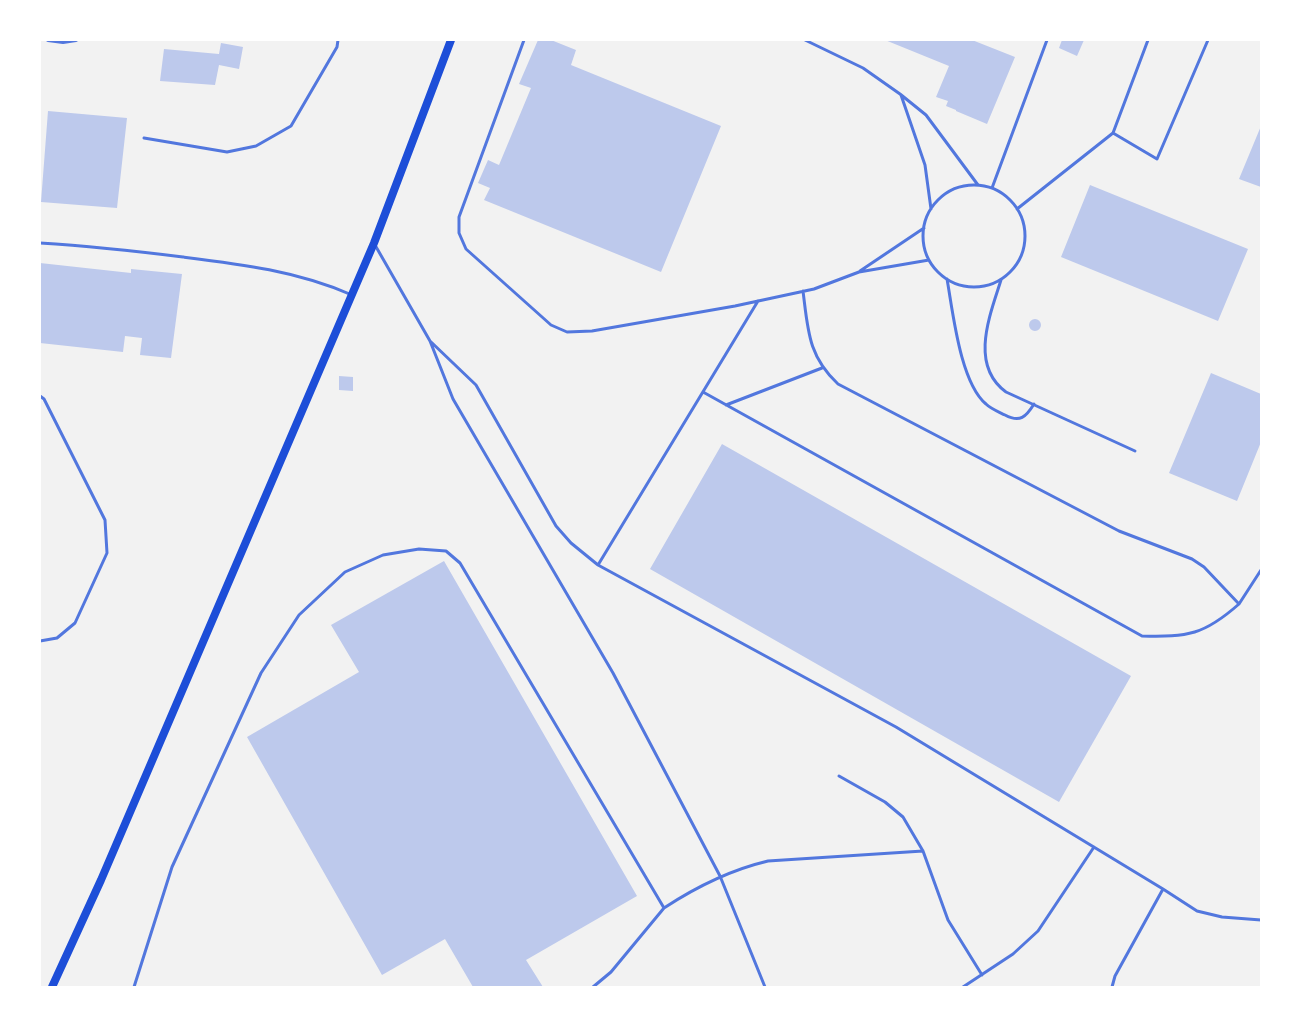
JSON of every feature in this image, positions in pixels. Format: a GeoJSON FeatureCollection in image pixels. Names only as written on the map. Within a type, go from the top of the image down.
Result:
{"type":"FeatureCollection","features":[{"type":"Feature","properties":{"kind":"main road"},"geometry":{"type":"LineString","coordinates":[[52,987],[101,880],[374,243],[451,40]]}},
{"type":"Feature","properties":{"kind":"street"},"geometry":{"type":"LineString","coordinates":[[48,40],[63,42],[76,40]]}},
{"type":"Feature","properties":{"kind":"lane"},"geometry":{"type":"LineString","coordinates":[[144,138],[227,152],[256,146],[291,126],[337,47],[338,40]]}},
{"type":"Feature","properties":{"kind":"lane"},"geometry":{"type":"LineString","coordinates":[[524,40],[459,217],[459,233],[466,249],[550,325],[567,332],[592,331],[758,301],[802,291],[859,272],[929,260]]}},
{"type":"Feature","properties":{"kind":"lane"},"geometry":{"type":"LineString","coordinates":[[805,40],[863,68],[900,94],[926,115],[978,185]]}},
{"type":"Feature","properties":{"kind":"lane"},"geometry":{"type":"LineString","coordinates":[[992,188],[1047,40]]}},
{"type":"Feature","properties":{"kind":"lane"},"geometry":{"type":"LineString","coordinates":[[1017,209],[1113,133],[1148,40]]}},
{"type":"Feature","properties":{"kind":"lane"},"geometry":{"type":"LineString","coordinates":[[1113,133],[1157,159],[1208,40]]}},
{"type":"Feature","properties":{"kind":"lane"},"geometry":{"type":"LineString","coordinates":[[900,94],[925,165],[931,210]]}},
{"type":"Feature","properties":{"kind":"lane"},"geometry":{"type":"LineString","coordinates":[[978,185],[992,188],[1006,196],[1017,209],[1024,223],[1025,240],[1021,255],[1013,269],[1001,280],[988,285],[974,287],[960,285],[947,279],[937,271],[929,260],[924,245],[924,228],[931,210],[940,199],[951,191],[964,186],[978,185]]}},
{"type":"Feature","properties":{"kind":"lane"},"geometry":{"type":"LineString","coordinates":[[859,272],[924,228]]}},
{"type":"Feature","properties":{"kind":"lane"},"geometry":{"type":"LineString","coordinates":[[40,242],[98,247],[236,263],[300,276],[329,285],[352,295]]}},
{"type":"Feature","properties":{"kind":"lane"},"geometry":{"type":"LineString","coordinates":[[374,243],[430,340],[453,399],[613,673],[720,876],[765,987]]}},
{"type":"Feature","properties":{"kind":"lane"},"geometry":{"type":"LineString","coordinates":[[947,279],[964,363],[969,378],[982,399],[986,404],[1012,419],[1021,419],[1028,415],[1034,404]]}},
{"type":"Feature","properties":{"kind":"lane"},"geometry":{"type":"LineString","coordinates":[[1001,280],[985,332],[987,364],[992,378],[997,386],[1006,392],[1135,451]]}},
{"type":"Feature","properties":{"kind":"lane"},"geometry":{"type":"LineString","coordinates":[[802,291],[809,338],[813,353],[822,368],[838,384],[1112,528],[1192,559],[1204,567],[1239,604]]}},
{"type":"Feature","properties":{"kind":"lane"},"geometry":{"type":"LineString","coordinates":[[598,565],[758,301]]}},
{"type":"Feature","properties":{"kind":"lane"},"geometry":{"type":"LineString","coordinates":[[430,340],[476,386],[556,526],[571,543],[598,565],[896,727],[1163,888],[1197,911],[1222,917],[1261,920]]}},
{"type":"Feature","properties":{"kind":"lane"},"geometry":{"type":"LineString","coordinates":[[726,405],[822,368]]}},
{"type":"Feature","properties":{"kind":"lane"},"geometry":{"type":"LineString","coordinates":[[703,392],[1142,636],[1176,637],[1194,633],[1219,621],[1239,604],[1261,570]]}},
{"type":"Feature","properties":{"kind":"lane"},"geometry":{"type":"LineString","coordinates":[[40,396],[44,399],[105,520],[107,553],[75,623],[57,638],[40,641]]}},
{"type":"Feature","properties":{"kind":"lane"},"geometry":{"type":"LineString","coordinates":[[134,987],[172,867],[261,673],[299,615],[345,572],[382,555],[419,549],[446,551],[460,563],[664,908]]}},
{"type":"Feature","properties":{"kind":"lane"},"geometry":{"type":"LineString","coordinates":[[839,776],[885,802],[904,816],[923,851],[948,920],[982,975]]}},
{"type":"Feature","properties":{"kind":"lane"},"geometry":{"type":"LineString","coordinates":[[963,987],[1013,954],[1038,931],[1094,847]]}},
{"type":"Feature","properties":{"kind":"lane"},"geometry":{"type":"LineString","coordinates":[[593,987],[612,972],[664,908],[720,876],[743,867],[768,861],[923,851]]}},
{"type":"Feature","properties":{"kind":"lane"},"geometry":{"type":"LineString","coordinates":[[1112,987],[1115,976],[1163,888]]}},
{"type":"Feature","properties":{"kind":"building"},"geometry":{"type":"Polygon","coordinates":[[[538,40],[551,40],[576,50],[571,65],[721,126],[661,272],[484,200],[490,188],[478,183],[488,160],[499,165],[531,88],[519,84],[538,40]]]}},
{"type":"Feature","properties":{"kind":"building"},"geometry":{"type":"Polygon","coordinates":[[[885,40],[972,40],[1015,57],[987,124],[946,106],[948,101],[936,97],[949,66],[885,40]]]}},
{"type":"Feature","properties":{"kind":"building"},"geometry":{"type":"Polygon","coordinates":[[[1062,40],[1084,40],[1077,56],[1059,48],[1062,40]]]}},
{"type":"Feature","properties":{"kind":"building"},"geometry":{"type":"Polygon","coordinates":[[[221,43],[243,47],[239,69],[219,65],[215,85],[160,81],[164,49],[219,54],[221,43]]]}},
{"type":"Feature","properties":{"kind":"building"},"geometry":{"type":"Polygon","coordinates":[[[48,111],[127,118],[117,208],[41,202],[48,111]]]}},
{"type":"Feature","properties":{"kind":"building"},"geometry":{"type":"Polygon","coordinates":[[[1261,126],[1261,187],[1239,179],[1261,126]]]}},
{"type":"Feature","properties":{"kind":"building"},"geometry":{"type":"Polygon","coordinates":[[[1090,185],[1248,249],[1218,321],[1061,257],[1090,185]]]}},
{"type":"Feature","properties":{"kind":"building"},"geometry":{"type":"Polygon","coordinates":[[[40,263],[131,273],[131,269],[182,274],[171,358],[140,355],[142,338],[125,336],[123,352],[40,343],[40,263]]]}},
{"type":"Feature","properties":{"kind":"building"},"geometry":{"type":"Polygon","coordinates":[[[1037,319],[1040,320],[1040,330],[1033,331],[1030,330],[1029,323],[1030,320],[1037,319]]]}},
{"type":"Feature","properties":{"kind":"building"},"geometry":{"type":"Polygon","coordinates":[[[1211,373],[1261,394],[1261,442],[1237,501],[1169,473],[1211,373]]]}},
{"type":"Feature","properties":{"kind":"building"},"geometry":{"type":"Polygon","coordinates":[[[339,376],[353,377],[353,391],[339,390],[339,376]]]}},
{"type":"Feature","properties":{"kind":"building"},"geometry":{"type":"Polygon","coordinates":[[[722,444],[1131,676],[1059,802],[650,569],[722,444]]]}},
{"type":"Feature","properties":{"kind":"building"},"geometry":{"type":"Polygon","coordinates":[[[444,561],[637,896],[526,960],[543,987],[473,987],[445,939],[382,975],[247,737],[359,672],[331,625],[444,561]]]}}]}
